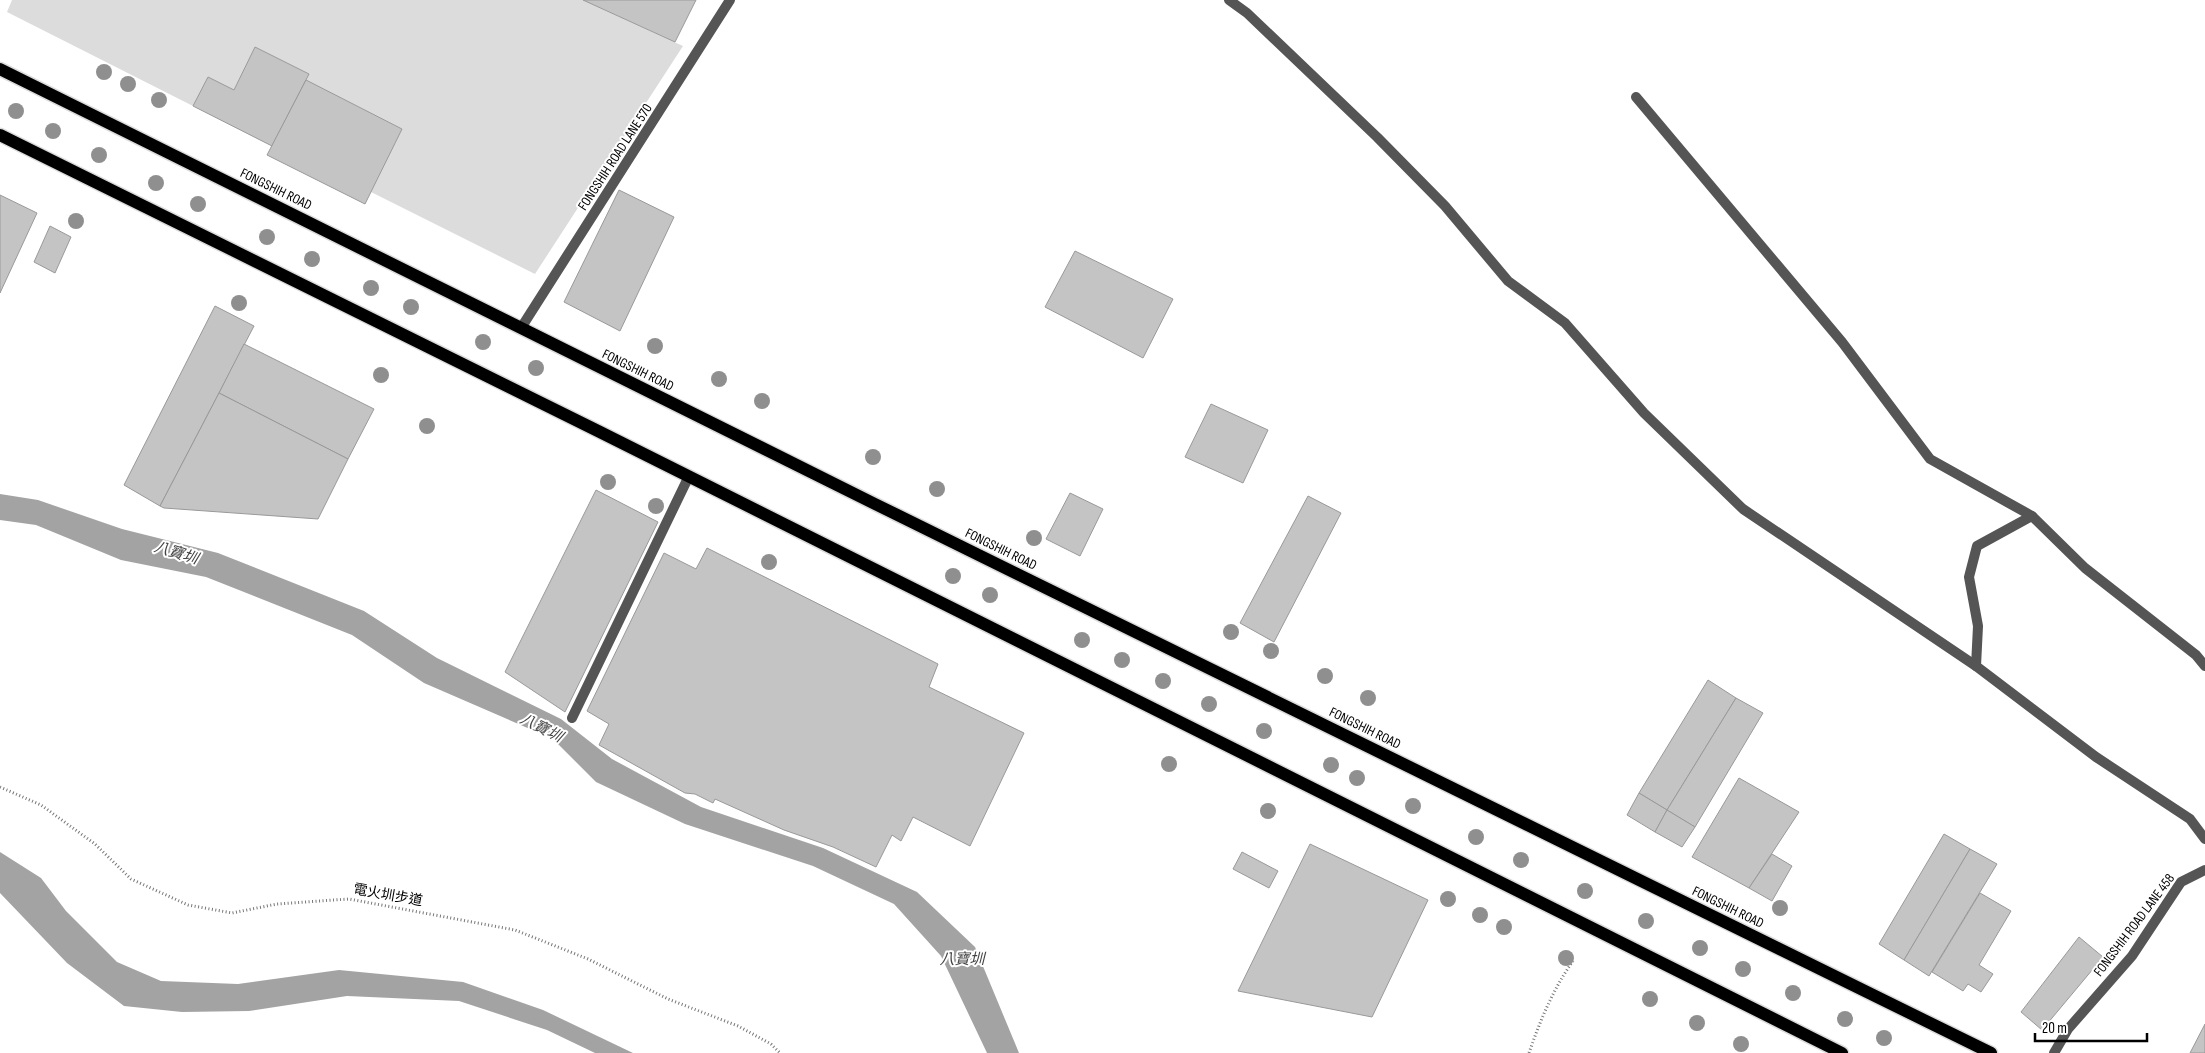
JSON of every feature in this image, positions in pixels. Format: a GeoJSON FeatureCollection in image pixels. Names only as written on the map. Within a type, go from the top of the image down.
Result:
{"type":"FeatureCollection","features":[{"type":"Feature","properties":{"kind":"main road","name":"FONGSHIH ROAD"},"geometry":{"type":"LineString","coordinates":[[0,69],[1991,1053]]}},
{"type":"Feature","properties":{"kind":"main road"},"geometry":{"type":"LineString","coordinates":[[0,135],[689,476],[1842,1053]]}},
{"type":"Feature","properties":{"kind":"street","name":"FONGSHIH ROAD LANE 570"},"geometry":{"type":"LineString","coordinates":[[522,328],[730,0]]}},
{"type":"Feature","properties":{"kind":"street"},"geometry":{"type":"LineString","coordinates":[[1229,0],[1247,13],[1377,136],[1445,206],[1508,281],[1565,323],[1644,412],[1744,509],[1976,666],[2096,757],[2190,819],[2205,839]]}},
{"type":"Feature","properties":{"kind":"street"},"geometry":{"type":"LineString","coordinates":[[1636,97],[1842,342],[1930,459],[2032,516],[2085,568],[2196,655],[2205,666]]}},
{"type":"Feature","properties":{"kind":"street"},"geometry":{"type":"LineString","coordinates":[[572,718],[689,476]]}},
{"type":"Feature","properties":{"kind":"street"},"geometry":{"type":"LineString","coordinates":[[1976,666],[1978,626],[1969,577],[1977,546],[2032,516]]}},
{"type":"Feature","properties":{"kind":"street","name":"FONGSHIH ROAD LANE 458"},"geometry":{"type":"LineString","coordinates":[[2054,1053],[2068,1029],[2132,956],[2181,882],[2204,867]]}},
{"type":"Feature","properties":{"kind":"path","name":"電火圳步道"},"geometry":{"type":"LineString","coordinates":[[0,788],[41,805],[95,844],[132,879],[188,905],[232,913],[278,904],[349,899],[515,930],[588,959],[668,999],[738,1026],[771,1044],[780,1053]]}},
{"type":"Feature","properties":{"kind":"path"},"geometry":{"type":"LineString","coordinates":[[1529,1053],[1537,1030],[1560,980],[1573,961]]}},
{"type":"Feature","properties":{"kind":"shaded area"},"geometry":{"type":"Polygon","coordinates":[[[12,0],[583,0],[683,46],[535,274],[371,192],[402,129],[306,80],[309,74],[255,47],[234,90],[193,106],[7,12],[12,0]]]}},
{"type":"Feature","properties":{"kind":"water","name":"八寶圳"},"geometry":{"type":"Polygon","coordinates":[[[0,494],[38,500],[122,529],[218,553],[364,611],[437,658],[561,719],[612,759],[701,807],[823,848],[917,892],[975,947],[1019,1053],[987,1053],[941,956],[894,904],[813,866],[685,824],[596,782],[553,739],[424,683],[352,635],[206,577],[121,560],[36,525],[0,520],[0,494]]]}},
{"type":"Feature","properties":{"kind":"water"},"geometry":{"type":"Polygon","coordinates":[[[0,852],[41,878],[66,911],[117,962],[161,981],[238,984],[339,970],[463,982],[543,1010],[633,1053],[595,1053],[547,1030],[459,1001],[347,996],[249,1011],[182,1012],[124,1006],[67,963],[0,893],[0,852]]]}},
{"type":"Feature","properties":{"kind":"building"},"geometry":{"type":"Polygon","coordinates":[[[583,0],[696,0],[675,42],[583,0]]]}},
{"type":"Feature","properties":{"kind":"building"},"geometry":{"type":"Polygon","coordinates":[[[255,47],[309,74],[272,146],[193,106],[208,77],[234,90],[255,47]]]}},
{"type":"Feature","properties":{"kind":"building"},"geometry":{"type":"Polygon","coordinates":[[[306,80],[402,129],[365,204],[267,155],[306,80]]]}},
{"type":"Feature","properties":{"kind":"building"},"geometry":{"type":"Polygon","coordinates":[[[619,190],[674,217],[620,331],[564,302],[619,190]]]}},
{"type":"Feature","properties":{"kind":"building"},"geometry":{"type":"Polygon","coordinates":[[[0,195],[37,213],[0,293],[0,195]]]}},
{"type":"Feature","properties":{"kind":"building"},"geometry":{"type":"Polygon","coordinates":[[[50,226],[71,237],[55,273],[34,262],[50,226]]]}},
{"type":"Feature","properties":{"kind":"building"},"geometry":{"type":"Polygon","coordinates":[[[1075,251],[1173,299],[1143,358],[1045,307],[1075,251]]]}},
{"type":"Feature","properties":{"kind":"building"},"geometry":{"type":"Polygon","coordinates":[[[215,306],[254,326],[160,506],[124,485],[215,306]]]}},
{"type":"Feature","properties":{"kind":"building"},"geometry":{"type":"Polygon","coordinates":[[[244,344],[374,409],[348,459],[219,393],[244,344]]]}},
{"type":"Feature","properties":{"kind":"building"},"geometry":{"type":"Polygon","coordinates":[[[219,393],[348,459],[318,519],[164,508],[160,506],[219,393]]]}},
{"type":"Feature","properties":{"kind":"building"},"geometry":{"type":"Polygon","coordinates":[[[1211,404],[1268,430],[1243,483],[1185,457],[1211,404]]]}},
{"type":"Feature","properties":{"kind":"building"},"geometry":{"type":"Polygon","coordinates":[[[596,490],[658,522],[565,712],[505,672],[596,490]]]}},
{"type":"Feature","properties":{"kind":"building"},"geometry":{"type":"Polygon","coordinates":[[[1070,493],[1103,509],[1080,556],[1046,539],[1070,493]]]}},
{"type":"Feature","properties":{"kind":"building"},"geometry":{"type":"Polygon","coordinates":[[[1308,496],[1341,513],[1274,642],[1240,623],[1308,496]]]}},
{"type":"Feature","properties":{"kind":"building"},"geometry":{"type":"Polygon","coordinates":[[[707,548],[938,664],[929,687],[1024,733],[970,846],[913,817],[901,841],[892,835],[876,867],[833,847],[784,830],[715,799],[713,803],[695,794],[685,793],[599,745],[609,724],[587,711],[664,553],[696,569],[707,548]]]}},
{"type":"Feature","properties":{"kind":"building"},"geometry":{"type":"Polygon","coordinates":[[[1708,680],[1736,698],[1667,810],[1639,793],[1708,680]]]}},
{"type":"Feature","properties":{"kind":"building"},"geometry":{"type":"Polygon","coordinates":[[[1736,698],[1763,713],[1695,827],[1667,810],[1736,698]]]}},
{"type":"Feature","properties":{"kind":"building"},"geometry":{"type":"Polygon","coordinates":[[[1739,778],[1799,812],[1749,888],[1692,857],[1739,778]]]}},
{"type":"Feature","properties":{"kind":"building"},"geometry":{"type":"Polygon","coordinates":[[[1639,793],[1667,810],[1655,832],[1627,815],[1639,793]]]}},
{"type":"Feature","properties":{"kind":"building"},"geometry":{"type":"Polygon","coordinates":[[[1667,810],[1695,827],[1682,847],[1655,832],[1667,810]]]}},
{"type":"Feature","properties":{"kind":"building"},"geometry":{"type":"Polygon","coordinates":[[[1944,834],[1970,849],[1904,960],[1879,944],[1944,834]]]}},
{"type":"Feature","properties":{"kind":"building"},"geometry":{"type":"Polygon","coordinates":[[[1310,844],[1428,900],[1372,1017],[1238,991],[1310,844]]]}},
{"type":"Feature","properties":{"kind":"building"},"geometry":{"type":"Polygon","coordinates":[[[1970,849],[1997,864],[1929,976],[1904,960],[1970,849]]]}},
{"type":"Feature","properties":{"kind":"building"},"geometry":{"type":"Polygon","coordinates":[[[1242,852],[1278,871],[1269,888],[1233,869],[1242,852]]]}},
{"type":"Feature","properties":{"kind":"building"},"geometry":{"type":"Polygon","coordinates":[[[1772,854],[1792,866],[1772,901],[1749,888],[1772,854]]]}},
{"type":"Feature","properties":{"kind":"building"},"geometry":{"type":"Polygon","coordinates":[[[1980,893],[2011,911],[1979,965],[1993,974],[1981,992],[1968,984],[1963,991],[1932,972],[1980,893]]]}},
{"type":"Feature","properties":{"kind":"building"},"geometry":{"type":"Polygon","coordinates":[[[2079,937],[2103,957],[2042,1030],[2021,1012],[2079,937]]]}},
{"type":"Feature","properties":{"kind":"building"},"geometry":{"type":"Polygon","coordinates":[[[2205,1024],[2205,1053],[2190,1053],[2205,1024]]]}}]}
